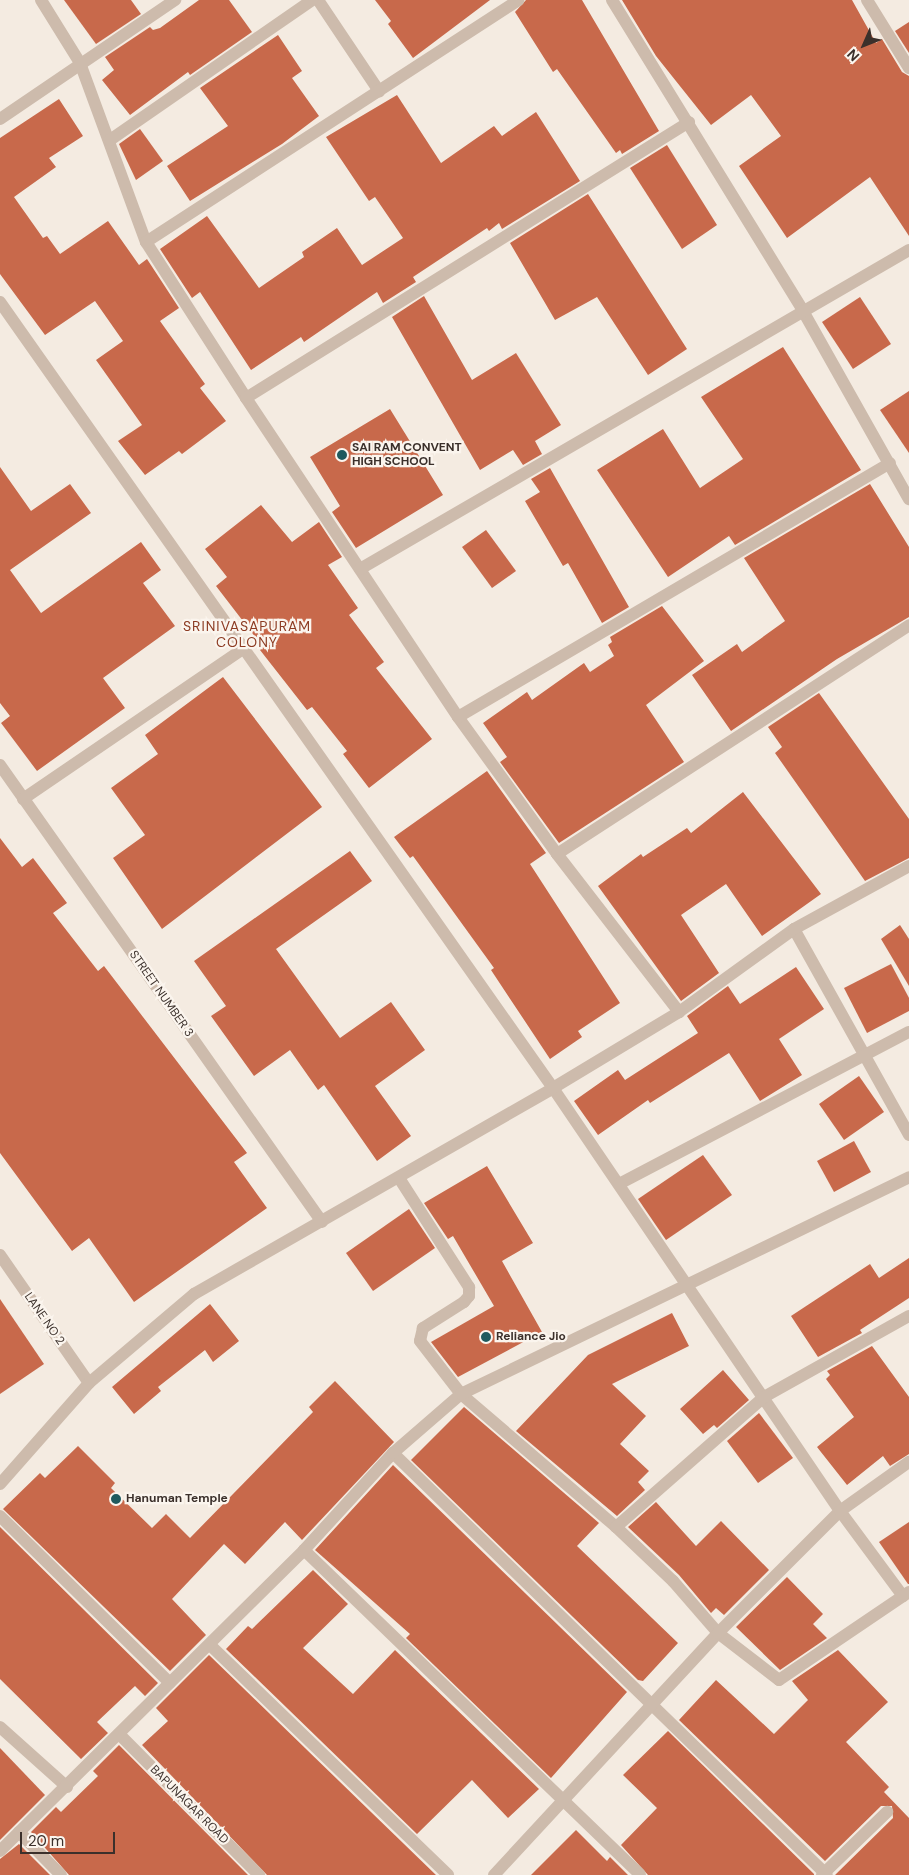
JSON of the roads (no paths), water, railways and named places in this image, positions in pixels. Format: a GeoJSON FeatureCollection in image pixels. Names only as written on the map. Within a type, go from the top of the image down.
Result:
{"type":"FeatureCollection","features":[{"type":"Feature","properties":{"kind":"street"},"geometry":{"type":"LineString","coordinates":[[42,0],[80,63],[110,140],[146,242],[246,398],[458,716],[557,854],[679,1012]]}},
{"type":"Feature","properties":{"kind":"street"},"geometry":{"type":"LineString","coordinates":[[0,119],[175,0]]}},
{"type":"Feature","properties":{"kind":"street"},"geometry":{"type":"LineString","coordinates":[[110,140],[312,0]]}},
{"type":"Feature","properties":{"kind":"street"},"geometry":{"type":"LineString","coordinates":[[318,0],[379,90]]}},
{"type":"Feature","properties":{"kind":"street"},"geometry":{"type":"LineString","coordinates":[[146,242],[518,0]]}},
{"type":"Feature","properties":{"kind":"street"},"geometry":{"type":"LineString","coordinates":[[612,0],[689,122],[803,311],[909,499]]}},
{"type":"Feature","properties":{"kind":"street"},"geometry":{"type":"LineString","coordinates":[[867,0],[909,68]]}},
{"type":"Feature","properties":{"kind":"street"},"geometry":{"type":"LineString","coordinates":[[246,398],[689,122]]}},
{"type":"Feature","properties":{"kind":"street"},"geometry":{"type":"LineString","coordinates":[[360,570],[909,250]]}},
{"type":"Feature","properties":{"kind":"street"},"geometry":{"type":"LineString","coordinates":[[0,302],[553,1088],[840,1511],[906,1594],[779,1680],[718,1633],[673,1581],[616,1526],[461,1394],[420,1341],[419,1334],[464,1302],[469,1296],[469,1288],[399,1178]]}},
{"type":"Feature","properties":{"kind":"street"},"geometry":{"type":"LineString","coordinates":[[458,716],[890,463]]}},
{"type":"Feature","properties":{"kind":"street"},"geometry":{"type":"LineString","coordinates":[[557,854],[909,625]]}},
{"type":"Feature","properties":{"kind":"street"},"geometry":{"type":"LineString","coordinates":[[23,798],[243,649]]}},
{"type":"Feature","properties":{"kind":"street","name":"STREET NUMBER 3"},"geometry":{"type":"LineString","coordinates":[[0,765],[322,1222]]}},
{"type":"Feature","properties":{"kind":"street"},"geometry":{"type":"LineString","coordinates":[[0,1484],[89,1383],[194,1294],[553,1088],[679,1012],[794,929],[909,866]]}},
{"type":"Feature","properties":{"kind":"street"},"geometry":{"type":"LineString","coordinates":[[794,929],[867,1055],[909,1135]]}},
{"type":"Feature","properties":{"kind":"street"},"geometry":{"type":"LineString","coordinates":[[619,1184],[909,1032]]}},
{"type":"Feature","properties":{"kind":"street"},"geometry":{"type":"LineString","coordinates":[[0,1851],[67,1787],[304,1550],[393,1453],[461,1394],[688,1286],[909,1177]]}},
{"type":"Feature","properties":{"kind":"street","name":"LANE NO 2"},"geometry":{"type":"LineString","coordinates":[[0,1255],[89,1383]]}},
{"type":"Feature","properties":{"kind":"street"},"geometry":{"type":"LineString","coordinates":[[616,1526],[764,1397],[909,1316]]}},
{"type":"Feature","properties":{"kind":"street"},"geometry":{"type":"LineString","coordinates":[[393,1453],[824,1874],[887,1812]]}},
{"type":"Feature","properties":{"kind":"street"},"geometry":{"type":"LineString","coordinates":[[494,1875],[718,1633],[840,1511],[909,1462]]}},
{"type":"Feature","properties":{"kind":"street"},"geometry":{"type":"LineString","coordinates":[[0,1516],[170,1683]]}},
{"type":"Feature","properties":{"kind":"street"},"geometry":{"type":"LineString","coordinates":[[304,1550],[640,1875]]}},
{"type":"Feature","properties":{"kind":"street"},"geometry":{"type":"LineString","coordinates":[[210,1645],[448,1875]]}},
{"type":"Feature","properties":{"kind":"street"},"geometry":{"type":"LineString","coordinates":[[0,1727],[67,1787]]}},
{"type":"Feature","properties":{"kind":"street","name":"BAPUNAGAR ROAD"},"geometry":{"type":"LineString","coordinates":[[119,1734],[259,1875]]}},
{"type":"Feature","properties":{"kind":"street"},"geometry":{"type":"LineString","coordinates":[[19,1832],[61,1875]]}},
{"type":"Feature","properties":{"kind":"place","name":"SAI RAM CONVENT HIGH SCHOOL"},"geometry":{"type":"Point","coordinates":[342,455]}},
{"type":"Feature","properties":{"kind":"place","name":"Reliance Jio"},"geometry":{"type":"Point","coordinates":[486,1337]}},
{"type":"Feature","properties":{"kind":"place","name":"Hanuman Temple"},"geometry":{"type":"Point","coordinates":[116,1499]}},
{"type":"Feature","properties":{"kind":"district","name":"SRINIVASAPURAM COLONY"},"geometry":{"type":"Point","coordinates":[247,634]}}]}
